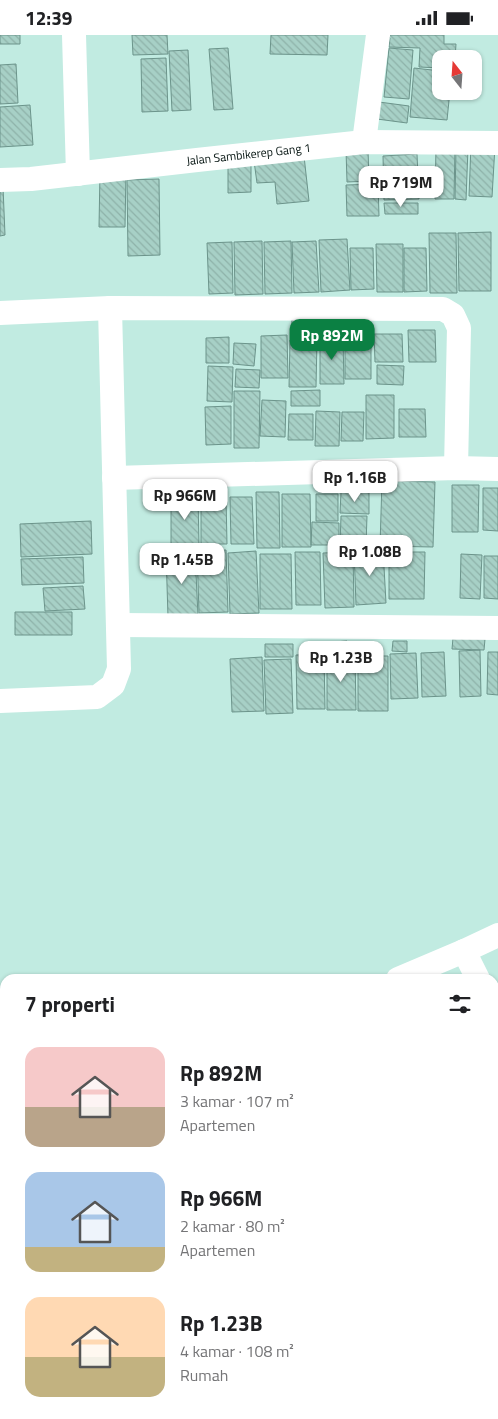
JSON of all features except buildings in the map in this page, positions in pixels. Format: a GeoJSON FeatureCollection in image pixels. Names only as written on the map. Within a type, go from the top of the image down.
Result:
{"type":"FeatureCollection","features":[{"type":"Feature","properties":{"kind":"street"},"geometry":{"type":"LineString","coordinates":[[74,35],[78,174]]}},
{"type":"Feature","properties":{"kind":"street"},"geometry":{"type":"LineString","coordinates":[[364,143],[378,35]]}},
{"type":"Feature","properties":{"kind":"street","name":"Jalan Sambikerep Gang 1"},"geometry":{"type":"LineString","coordinates":[[0,181],[364,143],[498,143]]}},
{"type":"Feature","properties":{"kind":"street"},"geometry":{"type":"LineString","coordinates":[[0,701],[96,697],[114,685],[119,669],[110,308]]}},
{"type":"Feature","properties":{"kind":"street"},"geometry":{"type":"LineString","coordinates":[[0,313],[110,308],[443,309],[454,315],[458,328],[456,468]]}},
{"type":"Feature","properties":{"kind":"street"},"geometry":{"type":"LineString","coordinates":[[114,478],[456,468],[496,469]]}},
{"type":"Feature","properties":{"kind":"street"},"geometry":{"type":"LineString","coordinates":[[118,625],[498,628]]}},
{"type":"Feature","properties":{"kind":"street"},"geometry":{"type":"LineString","coordinates":[[410,974],[498,935]]}},
{"type":"Feature","properties":{"kind":"street"},"geometry":{"type":"LineString","coordinates":[[464,951],[476,974]]}}]}
